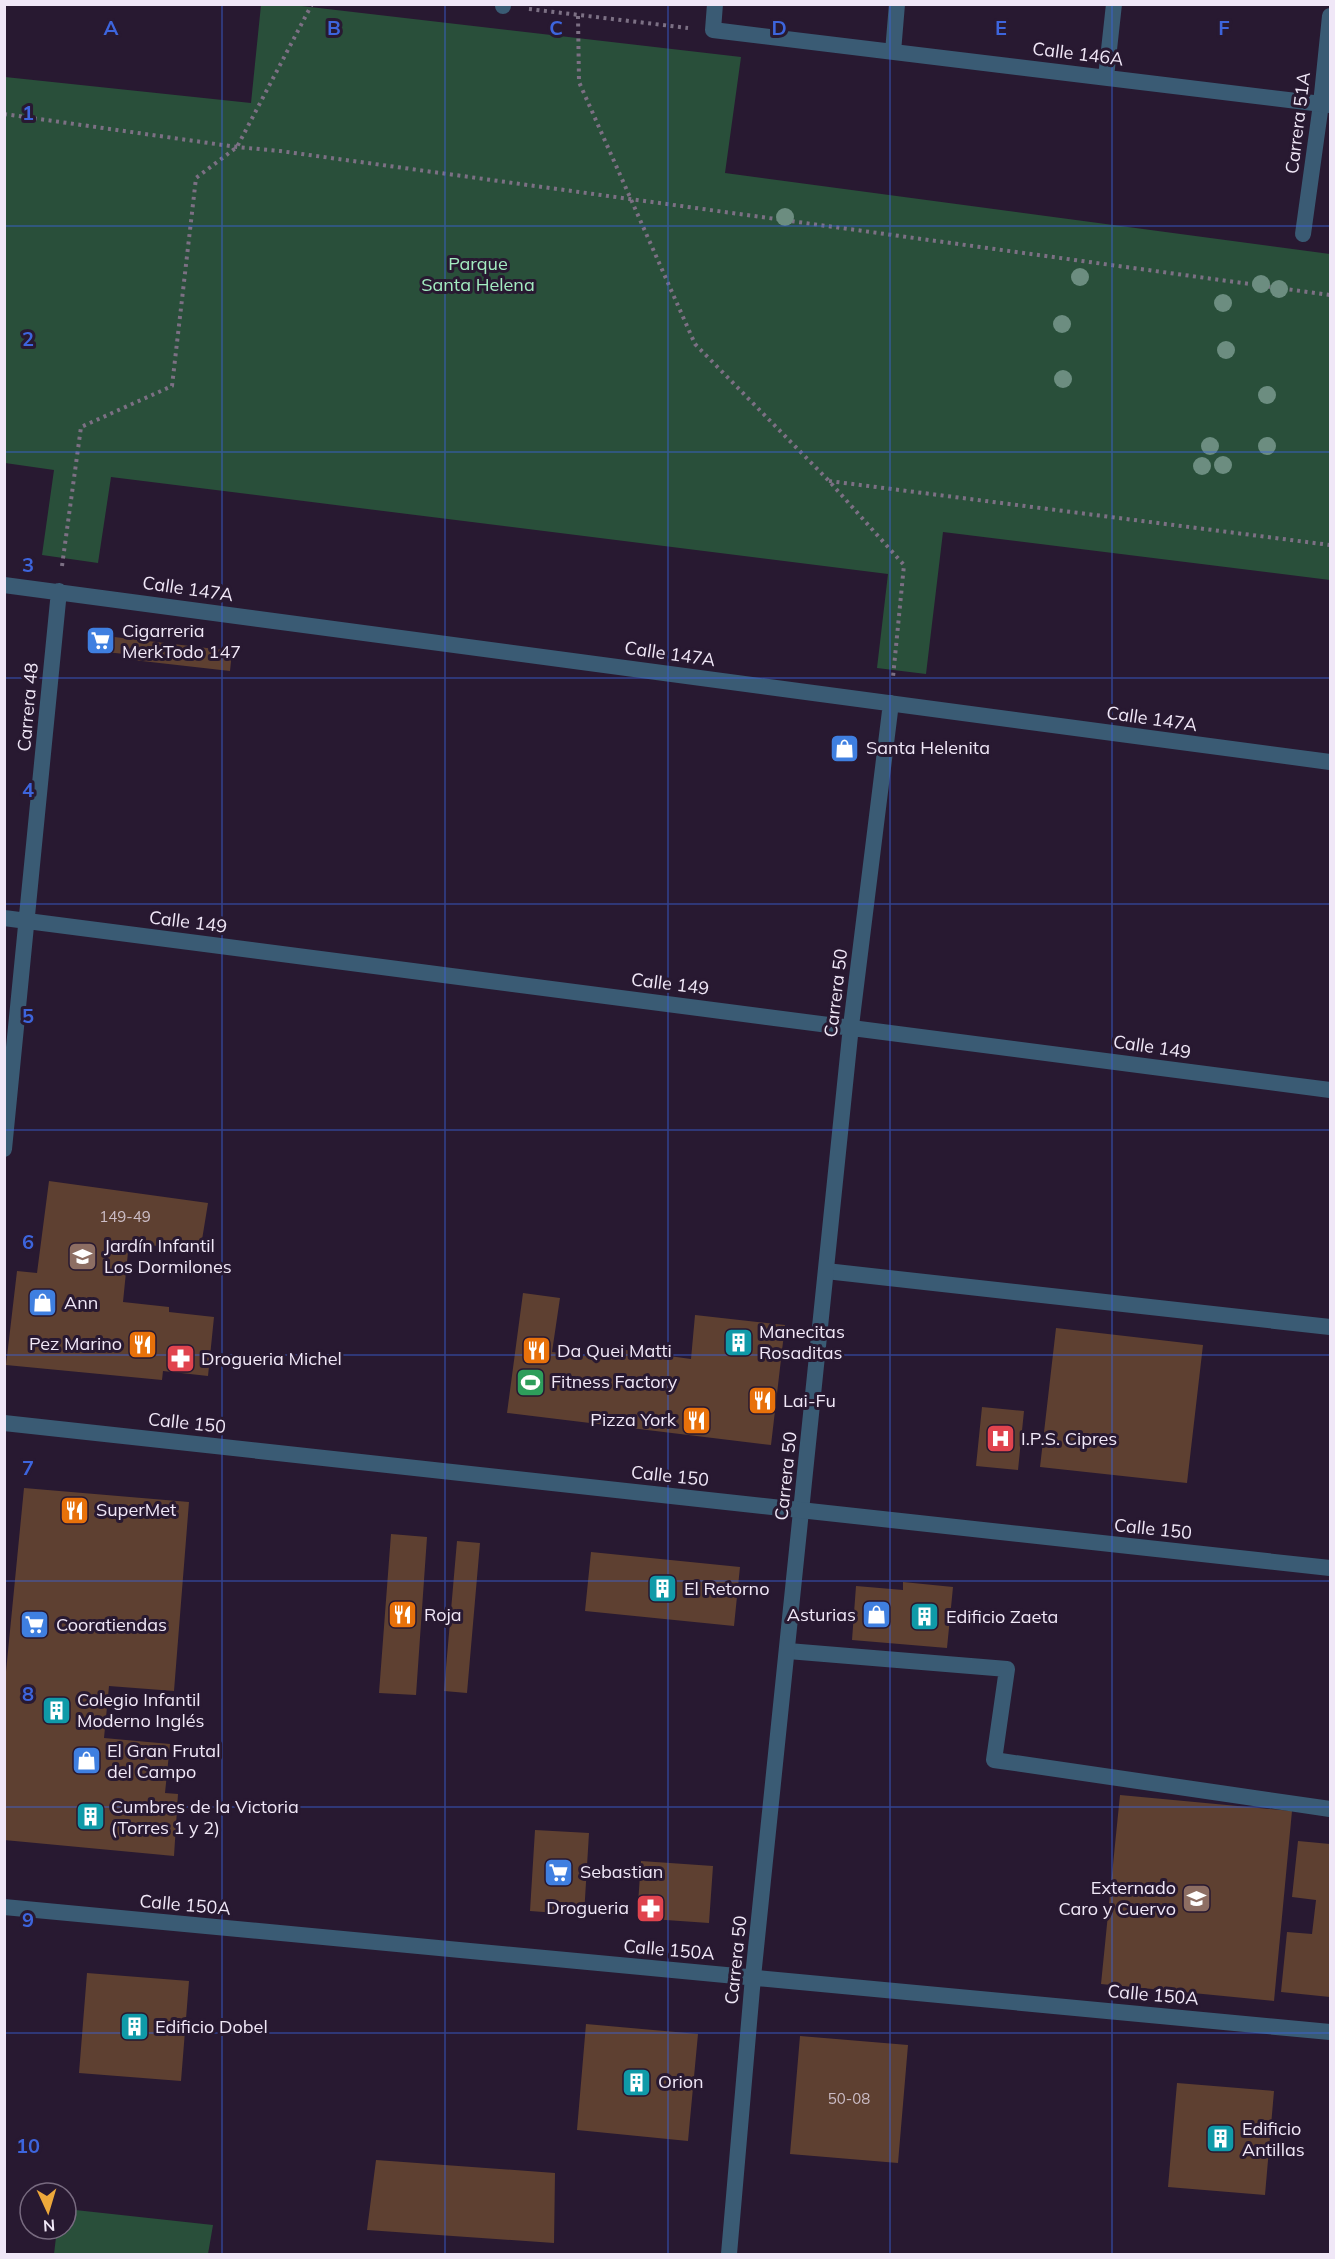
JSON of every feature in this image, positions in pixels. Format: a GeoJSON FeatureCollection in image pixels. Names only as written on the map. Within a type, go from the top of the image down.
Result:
{"type":"FeatureCollection","features":[{"type":"Feature","properties":{"kind":"street"},"geometry":{"type":"LineString","coordinates":[[713,30],[715,4]]}},
{"type":"Feature","properties":{"kind":"street"},"geometry":{"type":"LineString","coordinates":[[893,52],[897,4]]}},
{"type":"Feature","properties":{"kind":"street"},"geometry":{"type":"LineString","coordinates":[[1106,77],[1114,4]]}},
{"type":"Feature","properties":{"kind":"street","name":"Carrera 51A"},"geometry":{"type":"LineString","coordinates":[[1304,234],[1326,105],[1330,16]]}},
{"type":"Feature","properties":{"kind":"street","name":"Calle 146A"},"geometry":{"type":"LineString","coordinates":[[713,30],[1326,105]]}},
{"type":"Feature","properties":{"kind":"street","name":"Calle 147A"},"geometry":{"type":"LineString","coordinates":[[4,585],[1330,762]]}},
{"type":"Feature","properties":{"kind":"street","name":"Carrera 48"},"geometry":{"type":"LineString","coordinates":[[4,1149],[59,591]]}},
{"type":"Feature","properties":{"kind":"street","name":"Carrera 50"},"geometry":{"type":"LineString","coordinates":[[729,2254],[753,1977],[851,1026],[891,703]]}},
{"type":"Feature","properties":{"kind":"street","name":"Calle 149"},"geometry":{"type":"LineString","coordinates":[[4,918],[851,1026],[1330,1090]]}},
{"type":"Feature","properties":{"kind":"street"},"geometry":{"type":"LineString","coordinates":[[826,1271],[1330,1327]]}},
{"type":"Feature","properties":{"kind":"street","name":"Calle 150"},"geometry":{"type":"LineString","coordinates":[[4,1423],[1330,1568]]}},
{"type":"Feature","properties":{"kind":"street"},"geometry":{"type":"LineString","coordinates":[[788,1651],[1007,1669],[994,1760],[1330,1809]]}},
{"type":"Feature","properties":{"kind":"street","name":"Calle 150A"},"geometry":{"type":"LineString","coordinates":[[4,1907],[1330,2032]]}},
{"type":"Feature","properties":{"kind":"path"},"geometry":{"type":"LineString","coordinates":[[59,591],[81,427],[172,386],[196,178],[237,147],[312,4]]}},
{"type":"Feature","properties":{"kind":"path"},"geometry":{"type":"LineString","coordinates":[[503,5],[713,30]]}},
{"type":"Feature","properties":{"kind":"path"},"geometry":{"type":"LineString","coordinates":[[578,15],[579,82],[695,344],[829,481],[904,565],[891,703]]}},
{"type":"Feature","properties":{"kind":"path"},"geometry":{"type":"LineString","coordinates":[[4,114],[1330,295]]}},
{"type":"Feature","properties":{"kind":"path"},"geometry":{"type":"LineString","coordinates":[[829,481],[1330,544]]}},
{"type":"Feature","properties":{"kind":"green space","name":"Parque Santa Helena"},"geometry":{"type":"Polygon","coordinates":[[[261,5],[293,5],[741,57],[725,173],[1330,254],[1330,580],[943,532],[926,674],[877,668],[888,574],[111,477],[98,563],[42,555],[54,470],[5,463],[5,77],[251,103],[261,5]]]}},
{"type":"Feature","properties":{"kind":"green space"},"geometry":{"type":"Polygon","coordinates":[[[78,2210],[213,2225],[208,2254],[54,2254],[56,2241],[78,2241],[78,2210]]]}},
{"type":"Feature","properties":{"kind":"building"},"geometry":{"type":"Polygon","coordinates":[[[89,634],[232,651],[230,671],[133,660],[134,655],[87,650],[89,634]]]}},
{"type":"Feature","properties":{"kind":"building","name":"Santa Helenita"},"geometry":{"type":"Polygon","coordinates":[[[836,735],[854,740],[855,755],[833,752],[836,735]]]}},
{"type":"Feature","properties":{"kind":"building"},"geometry":{"type":"Polygon","coordinates":[[[49,1181],[208,1203],[200,1252],[129,1242],[123,1302],[169,1307],[169,1312],[214,1317],[208,1376],[163,1371],[162,1380],[6,1365],[17,1271],[37,1273],[49,1181]]]}},
{"type":"Feature","properties":{"kind":"building"},"geometry":{"type":"Polygon","coordinates":[[[523,1293],[560,1298],[552,1352],[594,1357],[596,1346],[691,1359],[695,1315],[785,1325],[771,1445],[507,1413],[523,1293]]]}},
{"type":"Feature","properties":{"kind":"building"},"geometry":{"type":"Polygon","coordinates":[[[1056,1328],[1203,1345],[1187,1483],[1040,1467],[1056,1328]]]}},
{"type":"Feature","properties":{"kind":"building","name":"I.P.S. Cipres"},"geometry":{"type":"Polygon","coordinates":[[[982,1407],[1024,1411],[1018,1470],[976,1466],[982,1407]]]}},
{"type":"Feature","properties":{"kind":"building"},"geometry":{"type":"Polygon","coordinates":[[[24,1488],[189,1502],[174,1691],[109,1686],[104,1738],[170,1744],[165,1793],[178,1794],[174,1856],[4,1840],[4,1692],[24,1488]]]}},
{"type":"Feature","properties":{"kind":"building","name":"Roja"},"geometry":{"type":"Polygon","coordinates":[[[391,1534],[427,1537],[416,1695],[379,1693],[391,1534]]]}},
{"type":"Feature","properties":{"kind":"building"},"geometry":{"type":"Polygon","coordinates":[[[457,1541],[480,1543],[467,1693],[444,1691],[457,1541]]]}},
{"type":"Feature","properties":{"kind":"building","name":"El Retorno"},"geometry":{"type":"Polygon","coordinates":[[[591,1552],[740,1567],[734,1626],[585,1611],[591,1552]]]}},
{"type":"Feature","properties":{"kind":"building"},"geometry":{"type":"Polygon","coordinates":[[[903,1582],[953,1587],[947,1648],[852,1640],[856,1586],[903,1590],[903,1582]]]}},
{"type":"Feature","properties":{"kind":"building","name":"Externado Caro y Cuervo"},"geometry":{"type":"Polygon","coordinates":[[[1120,1795],[1292,1811],[1274,2001],[1101,1984],[1120,1795]]]}},
{"type":"Feature","properties":{"kind":"building","name":"Sebastian"},"geometry":{"type":"Polygon","coordinates":[[[535,1830],[589,1833],[584,1915],[530,1911],[535,1830]]]}},
{"type":"Feature","properties":{"kind":"building"},"geometry":{"type":"Polygon","coordinates":[[[1298,1841],[1330,1844],[1330,1997],[1281,1992],[1287,1932],[1312,1934],[1316,1900],[1292,1897],[1298,1841]]]}},
{"type":"Feature","properties":{"kind":"building"},"geometry":{"type":"Polygon","coordinates":[[[641,1861],[713,1866],[709,1923],[637,1918],[641,1861]]]}},
{"type":"Feature","properties":{"kind":"building","name":"Edificio Dobel"},"geometry":{"type":"Polygon","coordinates":[[[87,1973],[189,1981],[181,2081],[79,2073],[87,1973]]]}},
{"type":"Feature","properties":{"kind":"building","name":"Orion"},"geometry":{"type":"Polygon","coordinates":[[[586,2024],[698,2034],[688,2141],[577,2130],[586,2024]]]}},
{"type":"Feature","properties":{"kind":"building"},"geometry":{"type":"Polygon","coordinates":[[[800,2036],[908,2045],[898,2163],[790,2154],[800,2036]]]}},
{"type":"Feature","properties":{"kind":"building","name":"Edificio Antillas"},"geometry":{"type":"Polygon","coordinates":[[[1177,2083],[1274,2091],[1265,2195],[1168,2187],[1177,2083]]]}},
{"type":"Feature","properties":{"kind":"building"},"geometry":{"type":"Polygon","coordinates":[[[376,2160],[555,2173],[554,2243],[367,2230],[376,2160]]]}},
{"type":"Feature","properties":{"kind":"place","name":"Cigarreria MerkTodo 147"},"geometry":{"type":"Point","coordinates":[101,641]}},
{"type":"Feature","properties":{"kind":"place","name":"Santa Helenita"},"geometry":{"type":"Point","coordinates":[845,748]}},
{"type":"Feature","properties":{"kind":"place","name":"Jardín Infantil Los Dormilones"},"geometry":{"type":"Point","coordinates":[83,1256]}},
{"type":"Feature","properties":{"kind":"place","name":"Ann"},"geometry":{"type":"Point","coordinates":[43,1303]}},
{"type":"Feature","properties":{"kind":"place","name":"Manecitas Rosaditas"},"geometry":{"type":"Point","coordinates":[738,1342]}},
{"type":"Feature","properties":{"kind":"place","name":"Pez Marino"},"geometry":{"type":"Point","coordinates":[143,1344]}},
{"type":"Feature","properties":{"kind":"place","name":"Da Quei Matti"},"geometry":{"type":"Point","coordinates":[536,1351]}},
{"type":"Feature","properties":{"kind":"place","name":"Drogueria Michel"},"geometry":{"type":"Point","coordinates":[180,1359]}},
{"type":"Feature","properties":{"kind":"place","name":"Fitness Factory"},"geometry":{"type":"Point","coordinates":[530,1382]}},
{"type":"Feature","properties":{"kind":"place","name":"Lai-Fu"},"geometry":{"type":"Point","coordinates":[762,1401]}},
{"type":"Feature","properties":{"kind":"place","name":"Pizza York"},"geometry":{"type":"Point","coordinates":[697,1420]}},
{"type":"Feature","properties":{"kind":"place","name":"I.P.S. Cipres"},"geometry":{"type":"Point","coordinates":[1000,1439]}},
{"type":"Feature","properties":{"kind":"place","name":"SuperMet"},"geometry":{"type":"Point","coordinates":[75,1510]}},
{"type":"Feature","properties":{"kind":"place","name":"El Retorno"},"geometry":{"type":"Point","coordinates":[663,1589]}},
{"type":"Feature","properties":{"kind":"place","name":"Roja"},"geometry":{"type":"Point","coordinates":[403,1615]}},
{"type":"Feature","properties":{"kind":"place","name":"Asturias"},"geometry":{"type":"Point","coordinates":[877,1615]}},
{"type":"Feature","properties":{"kind":"place","name":"Edificio Zaeta"},"geometry":{"type":"Point","coordinates":[925,1617]}},
{"type":"Feature","properties":{"kind":"place","name":"Cooratiendas"},"geometry":{"type":"Point","coordinates":[35,1625]}},
{"type":"Feature","properties":{"kind":"place","name":"Colegio Infantil Moderno Inglés"},"geometry":{"type":"Point","coordinates":[56,1710]}},
{"type":"Feature","properties":{"kind":"place","name":"El Gran Frutal del Campo"},"geometry":{"type":"Point","coordinates":[86,1761]}},
{"type":"Feature","properties":{"kind":"place","name":"Cumbres de la Victoria (Torres 1 y 2)"},"geometry":{"type":"Point","coordinates":[90,1817]}},
{"type":"Feature","properties":{"kind":"place","name":"Sebastian"},"geometry":{"type":"Point","coordinates":[559,1872]}},
{"type":"Feature","properties":{"kind":"place","name":"Externado Caro y Cuervo"},"geometry":{"type":"Point","coordinates":[1197,1898]}},
{"type":"Feature","properties":{"kind":"place","name":"Drogueria"},"geometry":{"type":"Point","coordinates":[650,1908]}},
{"type":"Feature","properties":{"kind":"place","name":"Edificio Dobel"},"geometry":{"type":"Point","coordinates":[134,2027]}},
{"type":"Feature","properties":{"kind":"place","name":"Orion"},"geometry":{"type":"Point","coordinates":[637,2082]}},
{"type":"Feature","properties":{"kind":"place","name":"Edificio Antillas"},"geometry":{"type":"Point","coordinates":[1221,2139]}}]}
